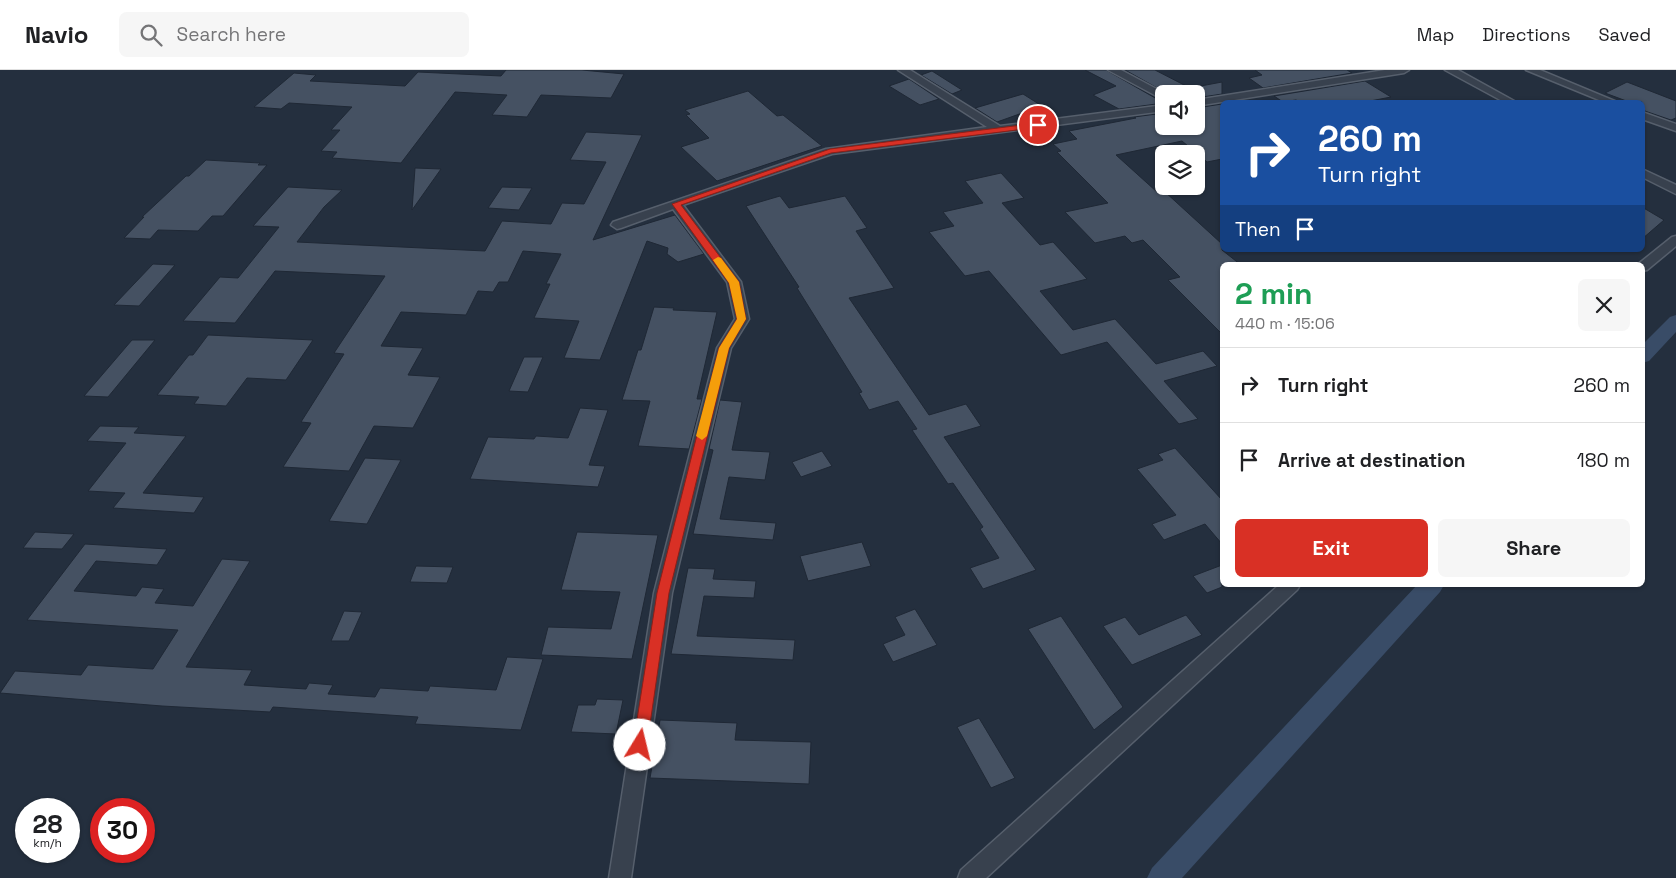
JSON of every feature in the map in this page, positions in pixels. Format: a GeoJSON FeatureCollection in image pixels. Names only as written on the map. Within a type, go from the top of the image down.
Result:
{"type":"FeatureCollection","features":[{"type":"Feature","properties":{"kind":"street"},"geometry":{"type":"LineString","coordinates":[[903,70],[998,130]]}},
{"type":"Feature","properties":{"kind":"street"},"geometry":{"type":"LineString","coordinates":[[1113,70],[1155,92]]}},
{"type":"Feature","properties":{"kind":"street"},"geometry":{"type":"LineString","coordinates":[[1325,70],[1346,79]]}},
{"type":"Feature","properties":{"kind":"street"},"geometry":{"type":"LineString","coordinates":[[1205,102],[1404,70]]}},
{"type":"Feature","properties":{"kind":"street"},"geometry":{"type":"LineString","coordinates":[[1450,70],[1507,100]]}},
{"type":"Feature","properties":{"kind":"street"},"geometry":{"type":"LineString","coordinates":[[1531,70],[1607,100]]}},
{"type":"Feature","properties":{"kind":"street"},"geometry":{"type":"LineString","coordinates":[[617,225],[830,151],[1155,109]]}},
{"type":"Feature","properties":{"kind":"street"},"geometry":{"type":"LineString","coordinates":[[1645,115],[1676,128]]}},
{"type":"Feature","properties":{"kind":"street"},"geometry":{"type":"LineString","coordinates":[[1645,174],[1676,190]]}},
{"type":"Feature","properties":{"kind":"street"},"geometry":{"type":"LineString","coordinates":[[620,878],[663,593],[724,348],[742,319],[734,282],[676,204]]}},
{"type":"Feature","properties":{"kind":"street"},"geometry":{"type":"LineString","coordinates":[[1645,265],[1676,240]]}},
{"type":"Feature","properties":{"kind":"street"},"geometry":{"type":"LineString","coordinates":[[970,878],[1289,587]]}},
{"type":"Feature","properties":{"kind":"building"},"geometry":{"type":"Polygon","coordinates":[[[506,70],[582,70],[624,74],[611,98],[541,95],[527,117],[492,115],[507,95],[455,92],[401,163],[332,158],[337,152],[321,151],[340,130],[331,130],[352,107],[289,103],[281,109],[254,107],[294,73],[316,75],[310,81],[405,86],[418,72],[501,76],[506,70]]]}},
{"type":"Feature","properties":{"kind":"building"},"geometry":{"type":"Polygon","coordinates":[[[1085,70],[1106,70],[1155,98],[1155,104],[1119,109],[1093,95],[1116,86],[1085,70]]]}},
{"type":"Feature","properties":{"kind":"building"},"geometry":{"type":"Polygon","coordinates":[[[1125,70],[1155,70],[1184,85],[1155,85],[1155,87],[1125,70]]]}},
{"type":"Feature","properties":{"kind":"building"},"geometry":{"type":"Polygon","coordinates":[[[1255,70],[1347,70],[1352,73],[1263,88],[1249,78],[1262,75],[1255,70]]]}},
{"type":"Feature","properties":{"kind":"building"},"geometry":{"type":"Polygon","coordinates":[[[932,71],[962,90],[952,94],[921,75],[932,71]]]}},
{"type":"Feature","properties":{"kind":"building"},"geometry":{"type":"Polygon","coordinates":[[[909,79],[939,99],[920,105],[889,86],[909,79]]]}},
{"type":"Feature","properties":{"kind":"building"},"geometry":{"type":"Polygon","coordinates":[[[1365,81],[1391,97],[1375,100],[1280,100],[1274,96],[1365,81]]]}},
{"type":"Feature","properties":{"kind":"building"},"geometry":{"type":"Polygon","coordinates":[[[1222,82],[1222,94],[1205,97],[1205,85],[1222,82]]]}},
{"type":"Feature","properties":{"kind":"building"},"geometry":{"type":"Polygon","coordinates":[[[1627,82],[1676,101],[1676,118],[1671,120],[1645,111],[1645,100],[1624,100],[1605,93],[1627,82]]]}},
{"type":"Feature","properties":{"kind":"building"},"geometry":{"type":"Polygon","coordinates":[[[748,91],[777,116],[783,115],[822,146],[717,181],[681,147],[709,138],[686,115],[690,114],[685,110],[748,91]]]}},
{"type":"Feature","properties":{"kind":"building"},"geometry":{"type":"Polygon","coordinates":[[[1023,94],[1042,106],[997,122],[975,108],[1023,94]]]}},
{"type":"Feature","properties":{"kind":"building"},"geometry":{"type":"Polygon","coordinates":[[[1220,104],[1220,159],[1207,162],[1205,160],[1205,145],[1187,145],[1182,141],[1155,145],[1155,147],[1116,155],[1155,190],[1155,195],[1168,195],[1220,242],[1220,252],[1225,252],[1237,262],[1220,262],[1220,332],[1168,280],[1180,277],[1143,240],[1132,243],[1125,236],[1095,243],[1065,212],[1108,203],[1057,152],[1061,151],[1053,144],[1077,139],[1069,131],[1136,118],[1134,117],[1155,114],[1155,135],[1205,135],[1205,107],[1220,104]]]}},
{"type":"Feature","properties":{"kind":"building"},"geometry":{"type":"Polygon","coordinates":[[[586,132],[642,135],[593,240],[675,215],[704,254],[678,262],[667,254],[668,248],[647,241],[600,360],[564,358],[579,321],[534,318],[550,284],[546,284],[561,254],[523,251],[508,282],[499,282],[493,292],[478,291],[466,315],[401,312],[381,346],[423,348],[408,375],[440,377],[413,428],[374,426],[349,471],[283,467],[311,423],[301,422],[344,354],[334,353],[385,276],[275,271],[235,323],[183,321],[220,277],[238,278],[279,227],[253,226],[288,187],[342,190],[324,207],[297,242],[485,251],[502,221],[551,224],[562,203],[584,204],[606,162],[570,160],[586,132]]]}},
{"type":"Feature","properties":{"kind":"building"},"geometry":{"type":"Polygon","coordinates":[[[206,160],[267,165],[223,216],[212,216],[198,231],[158,230],[150,239],[124,238],[144,217],[142,217],[206,160]]]}},
{"type":"Feature","properties":{"kind":"building"},"geometry":{"type":"Polygon","coordinates":[[[415,168],[441,169],[412,210],[415,168]]]}},
{"type":"Feature","properties":{"kind":"building"},"geometry":{"type":"Polygon","coordinates":[[[1001,173],[1024,198],[1002,203],[1040,245],[1053,242],[1087,279],[1040,291],[1073,330],[1115,319],[1156,364],[1203,351],[1217,366],[1164,381],[1198,419],[1179,424],[1107,342],[1061,355],[989,271],[965,276],[929,232],[954,226],[943,212],[983,203],[965,181],[1001,173]]]}},
{"type":"Feature","properties":{"kind":"building"},"geometry":{"type":"Polygon","coordinates":[[[502,187],[532,188],[519,210],[488,208],[502,187]]]}},
{"type":"Feature","properties":{"kind":"building"},"geometry":{"type":"Polygon","coordinates":[[[780,196],[789,208],[845,196],[867,228],[856,231],[894,288],[849,298],[929,415],[966,404],[981,426],[944,437],[1036,570],[983,589],[970,568],[999,558],[980,529],[983,527],[953,483],[948,484],[912,430],[917,429],[898,401],[869,410],[859,393],[862,392],[797,288],[799,287],[746,206],[780,196]]]}},
{"type":"Feature","properties":{"kind":"building"},"geometry":{"type":"Polygon","coordinates":[[[1645,209],[1664,220],[1645,236],[1645,209]]]}},
{"type":"Feature","properties":{"kind":"building"},"geometry":{"type":"Polygon","coordinates":[[[153,264],[175,265],[139,306],[114,305],[153,264]]]}},
{"type":"Feature","properties":{"kind":"building"},"geometry":{"type":"Polygon","coordinates":[[[654,307],[717,312],[697,399],[702,399],[689,449],[638,446],[650,401],[622,400],[638,350],[641,350],[654,307]]]}},
{"type":"Feature","properties":{"kind":"building"},"geometry":{"type":"Polygon","coordinates":[[[208,335],[313,340],[286,380],[247,378],[226,406],[194,404],[199,397],[157,395],[189,355],[193,355],[208,335]]]}},
{"type":"Feature","properties":{"kind":"building"},"geometry":{"type":"Polygon","coordinates":[[[132,340],[155,340],[108,397],[84,396],[132,340]]]}},
{"type":"Feature","properties":{"kind":"building"},"geometry":{"type":"Polygon","coordinates":[[[524,357],[543,357],[528,392],[509,391],[524,357]]]}},
{"type":"Feature","properties":{"kind":"building"},"geometry":{"type":"Polygon","coordinates":[[[720,400],[742,402],[732,450],[770,452],[765,480],[729,477],[720,519],[776,523],[773,540],[693,534],[713,450],[709,449],[720,400]]]}},
{"type":"Feature","properties":{"kind":"building"},"geometry":{"type":"Polygon","coordinates":[[[580,408],[608,410],[589,465],[605,466],[598,487],[470,479],[488,437],[534,439],[536,436],[568,438],[580,408]]]}},
{"type":"Feature","properties":{"kind":"building"},"geometry":{"type":"Polygon","coordinates":[[[100,426],[139,427],[134,433],[186,436],[143,493],[204,497],[194,513],[113,508],[125,493],[88,491],[126,443],[87,441],[100,426]]]}},
{"type":"Feature","properties":{"kind":"building"},"geometry":{"type":"Polygon","coordinates":[[[1175,448],[1220,498],[1220,542],[1205,524],[1164,540],[1152,524],[1176,515],[1137,469],[1163,460],[1158,454],[1175,448]]]}},
{"type":"Feature","properties":{"kind":"building"},"geometry":{"type":"Polygon","coordinates":[[[822,451],[832,466],[801,477],[792,462],[822,451]]]}},
{"type":"Feature","properties":{"kind":"building"},"geometry":{"type":"Polygon","coordinates":[[[365,458],[401,460],[367,524],[329,521],[365,458]]]}},
{"type":"Feature","properties":{"kind":"building"},"geometry":{"type":"Polygon","coordinates":[[[35,532],[74,534],[62,549],[23,548],[35,532]]]}},
{"type":"Feature","properties":{"kind":"building"},"geometry":{"type":"Polygon","coordinates":[[[577,532],[658,535],[632,659],[541,655],[548,627],[611,629],[620,592],[561,590],[577,532]]]}},
{"type":"Feature","properties":{"kind":"building"},"geometry":{"type":"Polygon","coordinates":[[[862,542],[871,566],[808,581],[800,556],[862,542]]]}},
{"type":"Feature","properties":{"kind":"building"},"geometry":{"type":"Polygon","coordinates":[[[85,544],[167,549],[157,565],[96,561],[74,591],[136,596],[142,587],[164,589],[155,603],[193,606],[222,559],[250,561],[186,667],[252,670],[244,685],[306,689],[309,683],[333,685],[328,694],[375,697],[380,688],[428,691],[430,686],[496,690],[507,657],[543,659],[521,730],[415,724],[418,717],[273,707],[270,712],[162,706],[0,693],[15,671],[81,675],[88,665],[153,669],[178,630],[27,620],[85,544]]]}},
{"type":"Feature","properties":{"kind":"building"},"geometry":{"type":"Polygon","coordinates":[[[416,566],[453,567],[447,583],[410,582],[416,566]]]}},
{"type":"Feature","properties":{"kind":"building"},"geometry":{"type":"Polygon","coordinates":[[[1220,566],[1220,587],[1222,587],[1207,593],[1193,576],[1220,566]]]}},
{"type":"Feature","properties":{"kind":"building"},"geometry":{"type":"Polygon","coordinates":[[[688,568],[715,569],[713,579],[756,581],[754,598],[704,596],[697,636],[795,640],[793,660],[671,654],[688,568]]]}},
{"type":"Feature","properties":{"kind":"building"},"geometry":{"type":"Polygon","coordinates":[[[915,609],[937,645],[893,662],[883,644],[905,635],[895,617],[915,609]]]}},
{"type":"Feature","properties":{"kind":"building"},"geometry":{"type":"Polygon","coordinates":[[[344,611],[362,612],[349,641],[331,641],[344,611]]]}},
{"type":"Feature","properties":{"kind":"building"},"geometry":{"type":"Polygon","coordinates":[[[1186,615],[1202,635],[1132,665],[1103,626],[1125,617],[1139,635],[1186,615]]]}},
{"type":"Feature","properties":{"kind":"building"},"geometry":{"type":"Polygon","coordinates":[[[1061,616],[1123,707],[1094,730],[1028,629],[1061,616]]]}},
{"type":"Feature","properties":{"kind":"building"},"geometry":{"type":"Polygon","coordinates":[[[597,699],[623,700],[616,734],[571,732],[578,705],[595,705],[597,699]]]}},
{"type":"Feature","properties":{"kind":"building"},"geometry":{"type":"Polygon","coordinates":[[[979,718],[1015,778],[991,788],[957,727],[979,718]]]}},
{"type":"Feature","properties":{"kind":"building"},"geometry":{"type":"Polygon","coordinates":[[[660,720],[737,723],[735,740],[811,742],[809,784],[650,778],[660,720]]]}},
{"type":"Feature","properties":{"kind":"waterway"},"geometry":{"type":"LineString","coordinates":[[1645,354],[1676,321]]}},
{"type":"Feature","properties":{"kind":"waterway"},"geometry":{"type":"LineString","coordinates":[[1162,878],[1430,587]]}},
{"type":"Feature","properties":{"kind":"slow traffic"},"geometry":{"type":"LineString","coordinates":[[702,436],[724,348],[742,319],[734,282],[718,260]]}},
{"type":"Feature","properties":{"kind":"route"},"geometry":{"type":"LineString","coordinates":[[640,745],[663,593],[724,348],[742,319],[734,282],[676,204],[830,151],[1038,125]]}}]}
